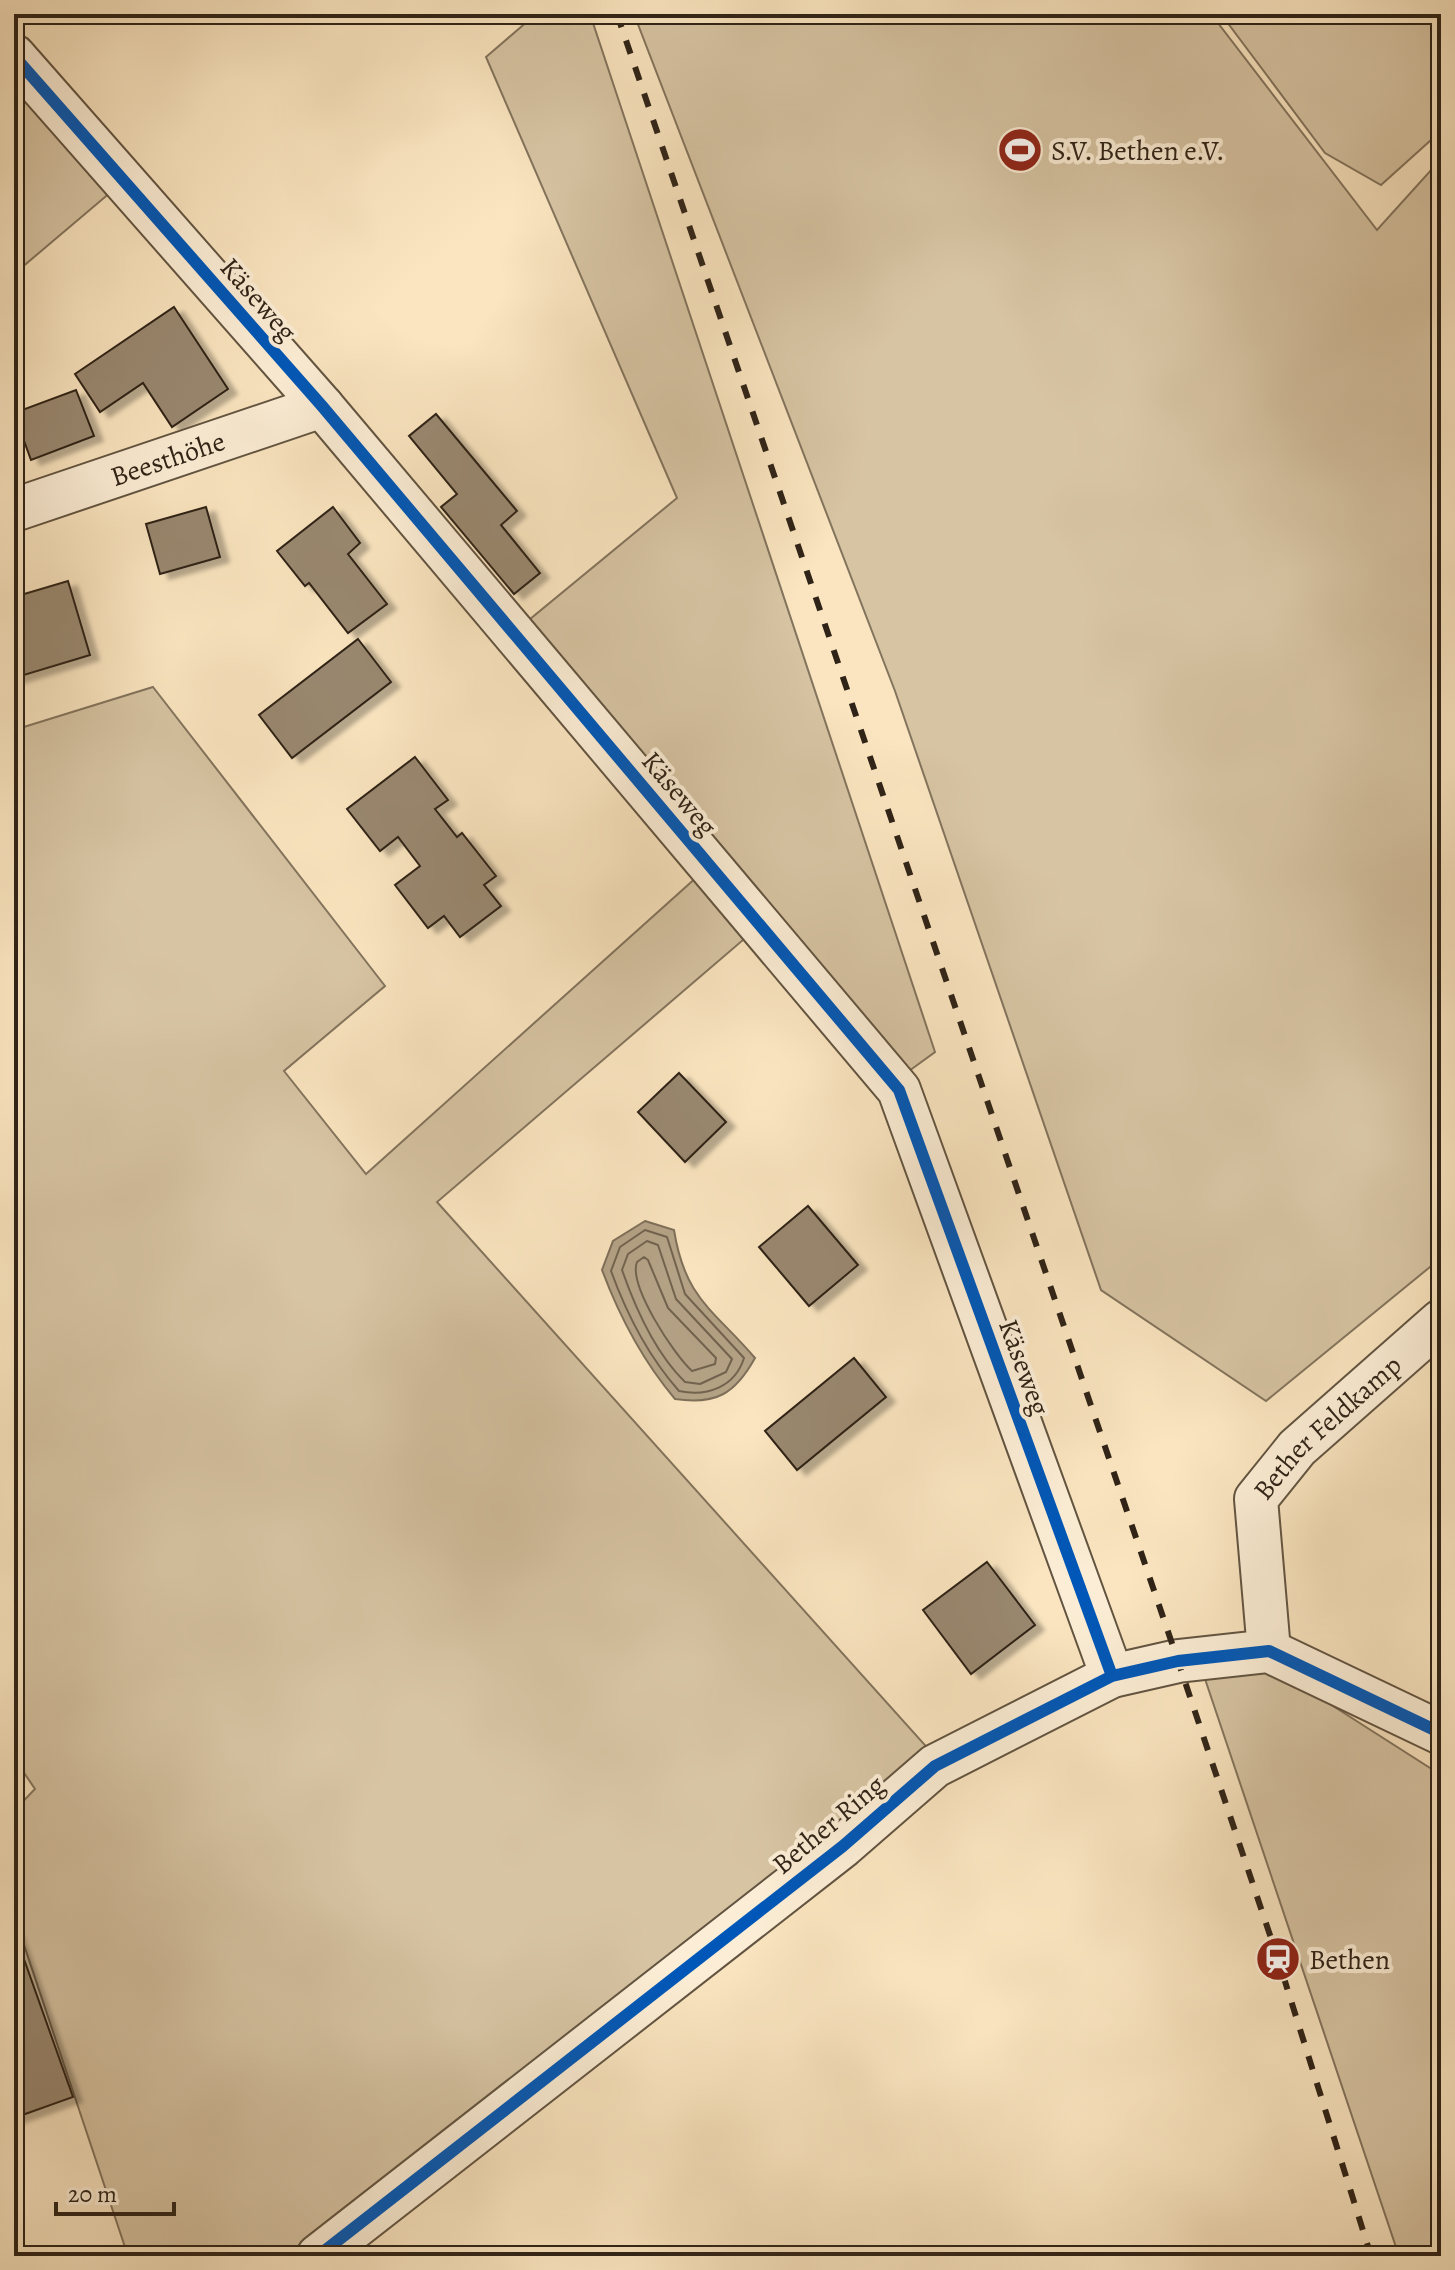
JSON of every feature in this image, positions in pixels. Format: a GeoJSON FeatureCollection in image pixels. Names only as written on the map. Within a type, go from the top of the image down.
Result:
{"type":"FeatureCollection","features":[{"type":"Feature","properties":{"kind":"street","name":"Käseweg"},"geometry":{"type":"LineString","coordinates":[[14,56],[322,406],[899,1090],[1112,1676]]}},
{"type":"Feature","properties":{"kind":"street","name":"Beesthöhe"},"geometry":{"type":"LineString","coordinates":[[14,510],[322,406]]}},
{"type":"Feature","properties":{"kind":"street","name":"Bether Feldkamp"},"geometry":{"type":"LineString","coordinates":[[1269,1651],[1256,1499],[1297,1448],[1441,1321]]}},
{"type":"Feature","properties":{"kind":"street","name":"Bether Ring"},"geometry":{"type":"LineString","coordinates":[[318,2256],[843,1846],[935,1766],[1112,1676],[1178,1661],[1269,1651]]}},
{"type":"Feature","properties":{"kind":"street"},"geometry":{"type":"LineString","coordinates":[[1269,1651],[1441,1733]]}},
{"type":"Feature","properties":{"kind":"shaded area"},"geometry":{"type":"Polygon","coordinates":[[[536,14],[590,14],[935,1052],[909,1071],[529,620],[677,498],[486,57],[536,14]]]}},
{"type":"Feature","properties":{"kind":"shaded area"},"geometry":{"type":"Polygon","coordinates":[[[634,14],[1211,14],[1377,230],[1441,159],[1441,1258],[1266,1401],[1101,1290],[895,691],[634,14]]]}},
{"type":"Feature","properties":{"kind":"shaded area"},"geometry":{"type":"Polygon","coordinates":[[[1221,14],[1441,14],[1441,131],[1381,185],[1325,153],[1221,14]]]}},
{"type":"Feature","properties":{"kind":"shaded area"},"geometry":{"type":"Polygon","coordinates":[[[14,80],[111,192],[14,274],[14,80]]]}},
{"type":"Feature","properties":{"kind":"shaded area"},"geometry":{"type":"Polygon","coordinates":[[[153,687],[385,986],[284,1071],[366,1174],[698,876],[750,934],[437,1202],[933,1754],[292,2256],[128,2256],[14,1915],[14,1811],[35,1789],[14,1758],[14,730],[153,687]]]}},
{"type":"Feature","properties":{"kind":"shaded area"},"geometry":{"type":"Polygon","coordinates":[[[1272,1667],[1441,1775],[1441,2256],[1399,2256],[1202,1670],[1272,1667]]]}},
{"type":"Feature","properties":{"kind":"water"},"geometry":{"type":"Polygon","coordinates":[[[645,1221],[674,1230],[685,1272],[693,1288],[755,1358],[740,1380],[723,1394],[702,1400],[675,1399],[642,1354],[616,1305],[602,1270],[613,1241],[645,1221]]]}},
{"type":"Feature","properties":{"kind":"building"},"geometry":{"type":"Polygon","coordinates":[[[174,307],[228,389],[172,427],[143,383],[100,412],[75,374],[174,307]]]}},
{"type":"Feature","properties":{"kind":"building"},"geometry":{"type":"Polygon","coordinates":[[[76,390],[94,436],[31,460],[14,413],[76,390]]]}},
{"type":"Feature","properties":{"kind":"building"},"geometry":{"type":"Polygon","coordinates":[[[436,414],[517,511],[501,525],[540,573],[514,594],[441,507],[457,494],[409,436],[436,414]]]}},
{"type":"Feature","properties":{"kind":"building"},"geometry":{"type":"Polygon","coordinates":[[[206,507],[220,557],[160,574],[146,524],[206,507]]]}},
{"type":"Feature","properties":{"kind":"building"},"geometry":{"type":"Polygon","coordinates":[[[333,507],[360,543],[348,554],[387,604],[348,633],[309,583],[305,586],[277,551],[333,507]]]}},
{"type":"Feature","properties":{"kind":"building"},"geometry":{"type":"Polygon","coordinates":[[[68,581],[90,655],[14,678],[14,597],[68,581]]]}},
{"type":"Feature","properties":{"kind":"building"},"geometry":{"type":"Polygon","coordinates":[[[358,639],[391,682],[292,758],[259,715],[358,639]]]}},
{"type":"Feature","properties":{"kind":"building"},"geometry":{"type":"Polygon","coordinates":[[[415,757],[448,800],[435,809],[457,837],[462,833],[496,876],[484,885],[501,906],[460,937],[444,916],[428,928],[395,885],[420,866],[398,837],[380,851],[347,809],[415,757]]]}},
{"type":"Feature","properties":{"kind":"building"},"geometry":{"type":"Polygon","coordinates":[[[679,1073],[726,1122],[685,1162],[638,1112],[679,1073]]]}},
{"type":"Feature","properties":{"kind":"building"},"geometry":{"type":"Polygon","coordinates":[[[808,1206],[858,1265],[809,1306],[759,1247],[808,1206]]]}},
{"type":"Feature","properties":{"kind":"building"},"geometry":{"type":"Polygon","coordinates":[[[854,1358],[886,1397],[797,1470],[765,1431],[854,1358]]]}},
{"type":"Feature","properties":{"kind":"building"},"geometry":{"type":"Polygon","coordinates":[[[987,1562],[1035,1625],[971,1674],[923,1610],[987,1562]]]}},
{"type":"Feature","properties":{"kind":"building"},"geometry":{"type":"Polygon","coordinates":[[[14,1931],[73,2097],[14,2118],[14,1931]]]}},
{"type":"Feature","properties":{"kind":"railway"},"geometry":{"type":"LineString","coordinates":[[617,14],[1178,1661],[1278,1959],[1371,2256]]}},
{"type":"Feature","properties":{"kind":"cycle path"},"geometry":{"type":"LineString","coordinates":[[14,56],[322,406],[899,1090],[1112,1676]]}},
{"type":"Feature","properties":{"kind":"cycle path"},"geometry":{"type":"LineString","coordinates":[[318,2256],[843,1846],[935,1766],[1112,1676],[1178,1661],[1269,1651],[1441,1733]]}},
{"type":"Feature","properties":{"kind":"place","name":"S.V. Bethen e.V."},"geometry":{"type":"Point","coordinates":[1020,150]}},
{"type":"Feature","properties":{"kind":"place","name":"Bethen"},"geometry":{"type":"Point","coordinates":[1278,1959]}}]}
